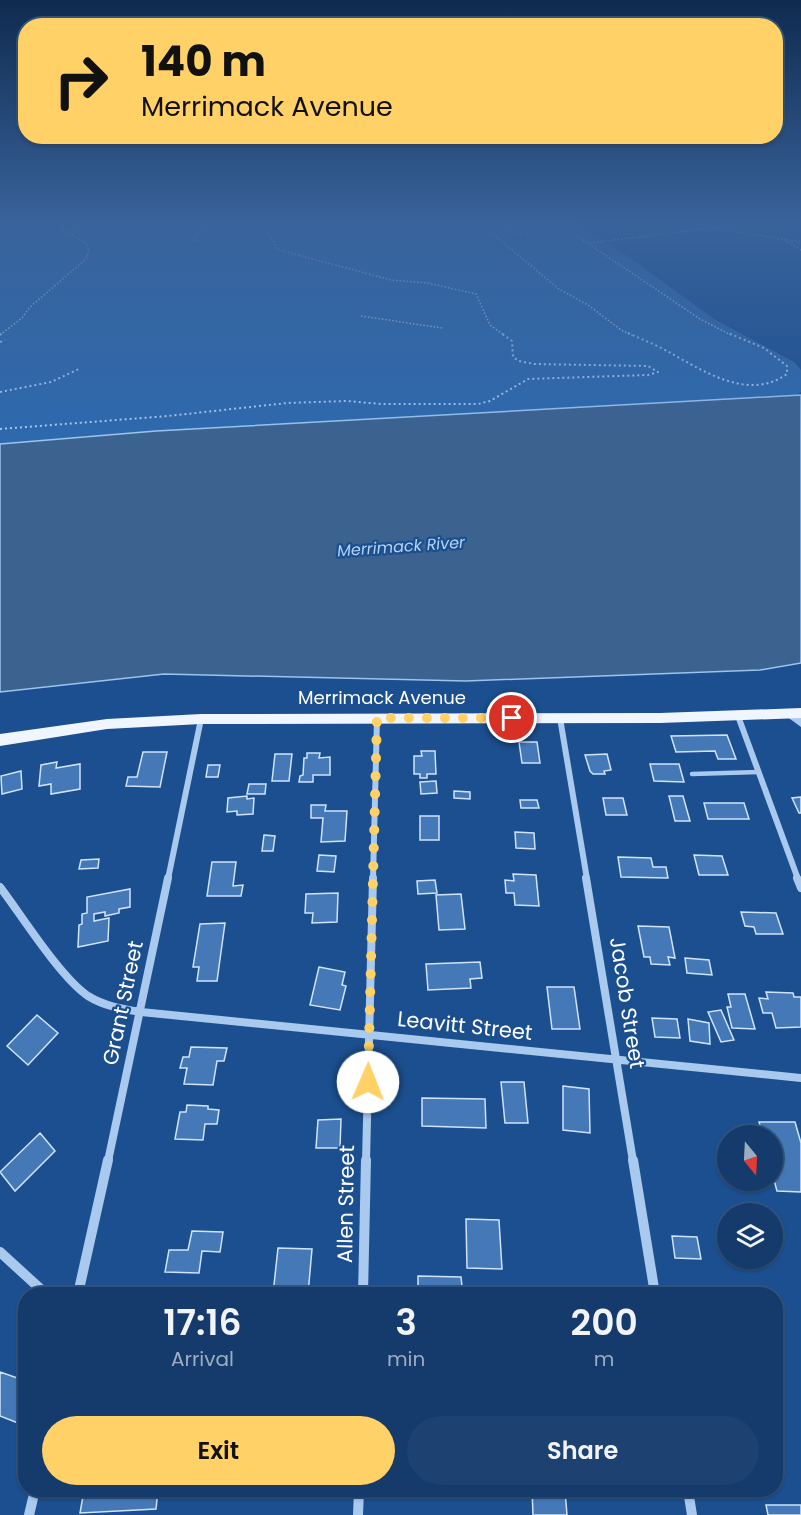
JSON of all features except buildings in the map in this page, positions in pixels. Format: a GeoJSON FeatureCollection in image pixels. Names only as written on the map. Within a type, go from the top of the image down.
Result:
{"type":"FeatureCollection","features":[{"type":"Feature","properties":{"kind":"main road","name":"Merrimack Avenue"},"geometry":{"type":"LineString","coordinates":[[0,740],[107,724],[201,718],[797,716]]}},
{"type":"Feature","properties":{"kind":"street"},"geometry":{"type":"LineString","coordinates":[[738,716],[801,888]]}},
{"type":"Feature","properties":{"kind":"street","name":"Jacob Street"},"geometry":{"type":"LineString","coordinates":[[560,717],[655,1287]]}},
{"type":"Feature","properties":{"kind":"street","name":"Grant Street"},"geometry":{"type":"LineString","coordinates":[[80,1287],[141,1012],[201,718]]}},
{"type":"Feature","properties":{"kind":"street","name":"Allen Street"},"geometry":{"type":"LineString","coordinates":[[363,1287],[377,718]]}},
{"type":"Feature","properties":{"kind":"street","name":"Leavitt Street"},"geometry":{"type":"LineString","coordinates":[[0,887],[68,977],[87,995],[108,1006],[141,1012],[801,1078]]}},
{"type":"Feature","properties":{"kind":"street"},"geometry":{"type":"LineString","coordinates":[[0,1252],[38,1287]]}},
{"type":"Feature","properties":{"kind":"street"},"geometry":{"type":"LineString","coordinates":[[29,1515],[33,1497]]}},
{"type":"Feature","properties":{"kind":"street"},"geometry":{"type":"LineString","coordinates":[[358,1515],[359,1497]]}},
{"type":"Feature","properties":{"kind":"street"},"geometry":{"type":"LineString","coordinates":[[689,1497],[692,1515]]}},
{"type":"Feature","properties":{"kind":"lane"},"geometry":{"type":"LineString","coordinates":[[692,774],[759,772]]}},
{"type":"Feature","properties":{"kind":"path"},"geometry":{"type":"LineString","coordinates":[[0,334],[22,318],[29,308],[48,292]]}},
{"type":"Feature","properties":{"kind":"path"},"geometry":{"type":"LineString","coordinates":[[0,429],[168,416],[287,403],[346,401],[381,404],[478,404],[490,401],[528,379],[648,375],[658,372],[648,366],[534,364],[519,361],[513,357],[512,342],[490,325],[476,294],[466,292]]}},
{"type":"Feature","properties":{"kind":"path"},"geometry":{"type":"LineString","coordinates":[[564,292],[588,305],[621,330],[663,349],[710,375],[734,383],[756,385],[776,382],[787,374],[787,366],[771,352],[700,319],[659,292]]}},
{"type":"Feature","properties":{"kind":"path"},"geometry":{"type":"LineString","coordinates":[[361,316],[442,328]]}},
{"type":"Feature","properties":{"kind":"path"},"geometry":{"type":"LineString","coordinates":[[0,342],[5,340]]}},
{"type":"Feature","properties":{"kind":"path"},"geometry":{"type":"LineString","coordinates":[[0,392],[49,384],[79,369]]}},
{"type":"Feature","properties":{"kind":"shaded area"},"geometry":{"type":"Polygon","coordinates":[[[0,292],[677,292],[714,319],[794,362],[801,370],[801,392],[795,396],[156,431],[0,444],[0,292]]]}},
{"type":"Feature","properties":{"kind":"water","name":"Merrimack River"},"geometry":{"type":"Polygon","coordinates":[[[801,395],[801,663],[760,670],[466,681],[164,674],[0,692],[0,444],[156,431],[801,395]]]}},
{"type":"Feature","properties":{"kind":"route"},"geometry":{"type":"LineString","coordinates":[[368,1082],[377,718],[512,718]]}}]}
